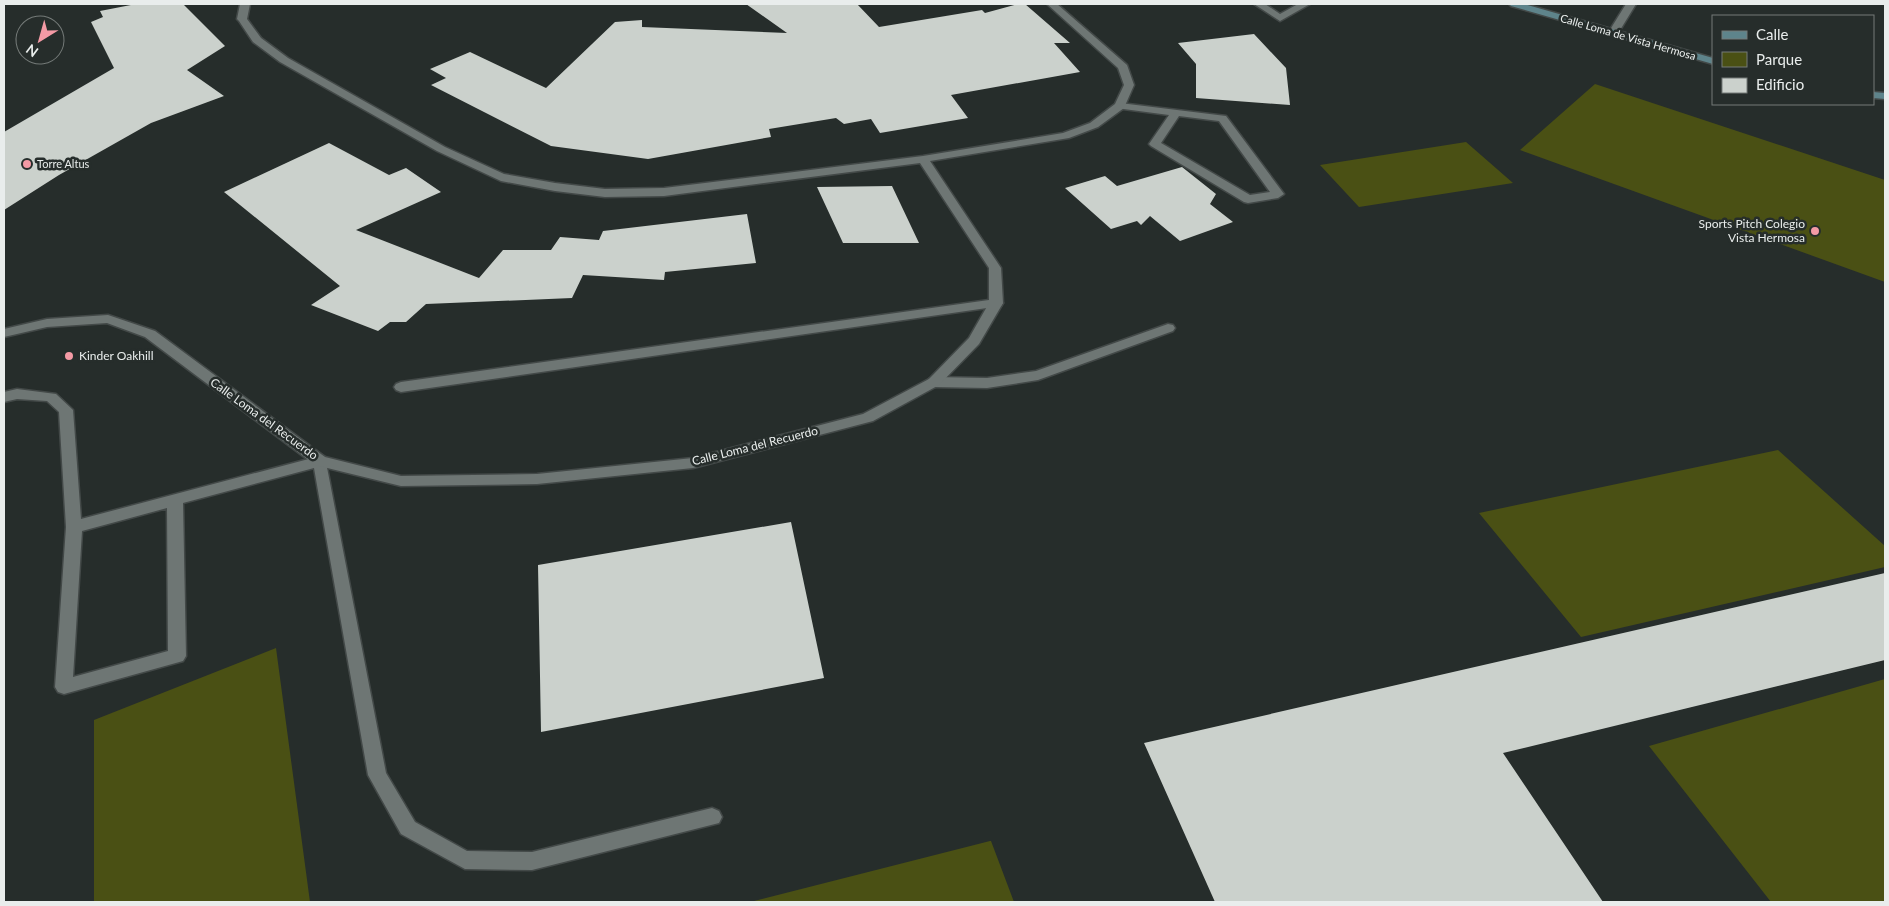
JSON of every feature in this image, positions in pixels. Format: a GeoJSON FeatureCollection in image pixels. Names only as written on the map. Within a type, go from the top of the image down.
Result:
{"type":"FeatureCollection","features":[{"type":"Feature","properties":{"kind":"street"},"geometry":{"type":"LineString","coordinates":[[246,4],[242,20],[257,40],[284,60],[442,149],[501,177],[555,187],[605,193],[664,192],[923,159],[1065,136],[1094,125],[1120,106],[1129,85],[1124,67],[1052,4]]}},
{"type":"Feature","properties":{"kind":"street"},"geometry":{"type":"LineString","coordinates":[[1259,4],[1280,18],[1305,4]]}},
{"type":"Feature","properties":{"kind":"street","name":"Calle Loma de Vista Hermosa"},"geometry":{"type":"LineString","coordinates":[[1514,4],[1712,61]]}},
{"type":"Feature","properties":{"kind":"street"},"geometry":{"type":"LineString","coordinates":[[1613,32],[1631,4]]}},
{"type":"Feature","properties":{"kind":"street"},"geometry":{"type":"LineString","coordinates":[[1120,106],[1176,112],[1222,118],[1278,194],[1248,199],[1155,144],[1176,112]]}},
{"type":"Feature","properties":{"kind":"street"},"geometry":{"type":"LineString","coordinates":[[401,387],[996,303],[995,268],[923,159]]}},
{"type":"Feature","properties":{"kind":"street","name":"Calle Loma del Recuerdo"},"geometry":{"type":"LineString","coordinates":[[4,333],[47,323],[108,319],[150,334],[320,460],[401,481],[537,479],[693,463],[868,418],[934,382],[974,341],[996,303]]}},
{"type":"Feature","properties":{"kind":"street"},"geometry":{"type":"LineString","coordinates":[[934,382],[987,384],[1038,375],[1168,328]]}},
{"type":"Feature","properties":{"kind":"street"},"geometry":{"type":"LineString","coordinates":[[4,397],[18,394],[50,397],[66,410],[74,527],[64,687],[177,656],[175,500]]}},
{"type":"Feature","properties":{"kind":"street"},"geometry":{"type":"LineString","coordinates":[[74,527],[320,460],[377,775],[408,828],[465,860],[532,861],[712,817]]}},
{"type":"Feature","properties":{"kind":"green space","name":"Sports Pitch Colegio Vista Hermosa"},"geometry":{"type":"Polygon","coordinates":[[[1595,84],[1885,180],[1885,282],[1520,150],[1595,84]]]}},
{"type":"Feature","properties":{"kind":"green space"},"geometry":{"type":"Polygon","coordinates":[[[1466,142],[1513,183],[1359,207],[1320,165],[1466,142]]]}},
{"type":"Feature","properties":{"kind":"green space"},"geometry":{"type":"Polygon","coordinates":[[[1778,450],[1885,546],[1885,567],[1581,637],[1479,513],[1778,450]]]}},
{"type":"Feature","properties":{"kind":"green space"},"geometry":{"type":"Polygon","coordinates":[[[276,648],[310,902],[94,902],[94,720],[276,648]]]}},
{"type":"Feature","properties":{"kind":"green space"},"geometry":{"type":"Polygon","coordinates":[[[1885,679],[1885,902],[1771,902],[1649,746],[1885,679]]]}},
{"type":"Feature","properties":{"kind":"green space"},"geometry":{"type":"Polygon","coordinates":[[[990,841],[1014,902],[750,902],[990,841]]]}},
{"type":"Feature","properties":{"kind":"building"},"geometry":{"type":"Polygon","coordinates":[[[136,4],[183,4],[225,46],[187,70],[224,96],[151,123],[59,175],[4,210],[4,132],[114,68],[91,22],[103,17],[100,11],[136,4]]]}},
{"type":"Feature","properties":{"kind":"building"},"geometry":{"type":"Polygon","coordinates":[[[746,4],[857,4],[879,27],[982,10],[985,13],[1018,4],[1025,4],[1070,43],[1054,43],[1080,72],[951,95],[968,118],[880,133],[871,119],[844,124],[836,118],[769,129],[771,137],[648,159],[551,146],[431,85],[446,78],[430,69],[470,52],[546,88],[615,22],[642,20],[642,27],[787,33],[746,4]]]}},
{"type":"Feature","properties":{"kind":"building"},"geometry":{"type":"Polygon","coordinates":[[[1254,34],[1286,68],[1290,105],[1196,98],[1196,64],[1178,43],[1254,34]]]}},
{"type":"Feature","properties":{"kind":"building"},"geometry":{"type":"Polygon","coordinates":[[[329,143],[389,175],[406,168],[441,192],[356,230],[479,278],[503,250],[551,250],[560,237],[599,240],[603,231],[747,214],[756,263],[665,272],[664,280],[583,275],[572,298],[426,304],[406,322],[390,322],[378,331],[311,305],[340,286],[224,192],[329,143]]]}},
{"type":"Feature","properties":{"kind":"building"},"geometry":{"type":"Polygon","coordinates":[[[1182,167],[1216,194],[1210,204],[1233,222],[1180,241],[1150,216],[1141,225],[1137,221],[1111,229],[1065,188],[1105,176],[1117,186],[1182,167]]]}},
{"type":"Feature","properties":{"kind":"building"},"geometry":{"type":"Polygon","coordinates":[[[892,186],[919,243],[843,243],[817,187],[892,186]]]}},
{"type":"Feature","properties":{"kind":"building"},"geometry":{"type":"Polygon","coordinates":[[[791,522],[824,678],[541,732],[538,565],[791,522]]]}},
{"type":"Feature","properties":{"kind":"building"},"geometry":{"type":"Polygon","coordinates":[[[1885,573],[1885,660],[1503,753],[1603,902],[1215,902],[1144,743],[1885,573]]]}},
{"type":"Feature","properties":{"kind":"place","name":"Torre Altus"},"geometry":{"type":"Point","coordinates":[27,164]}},
{"type":"Feature","properties":{"kind":"place","name":"Sports Pitch Colegio Vista Hermosa"},"geometry":{"type":"Point","coordinates":[1815,231]}},
{"type":"Feature","properties":{"kind":"place","name":"Kinder Oakhill"},"geometry":{"type":"Point","coordinates":[69,356]}}]}
